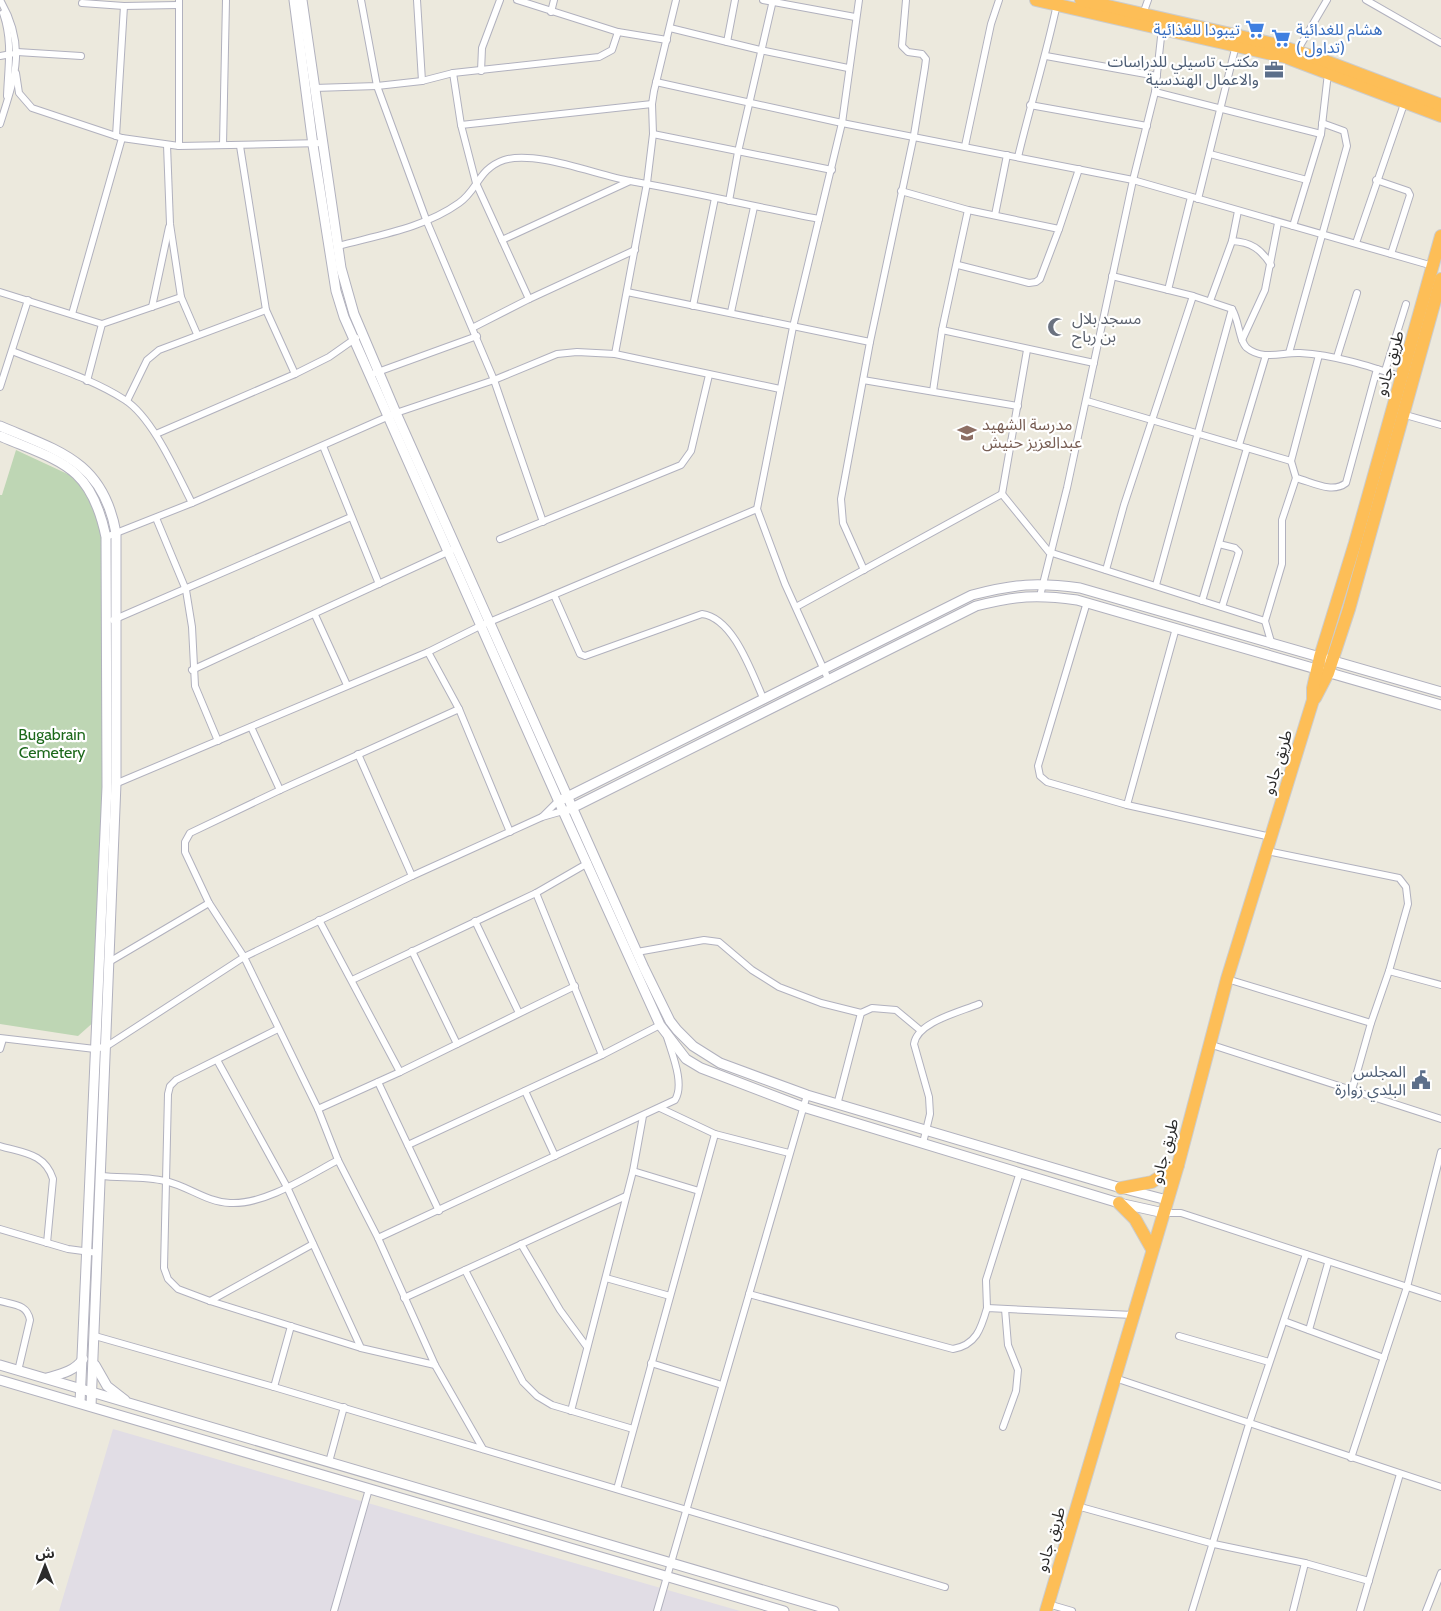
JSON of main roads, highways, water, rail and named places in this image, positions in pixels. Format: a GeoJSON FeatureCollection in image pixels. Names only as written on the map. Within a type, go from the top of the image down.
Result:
{"type":"FeatureCollection","features":[{"type":"Feature","properties":{"kind":"highway"},"geometry":{"type":"LineString","coordinates":[[1036,0],[1164,24],[1235,34],[1298,51],[1441,105]]}},
{"type":"Feature","properties":{"kind":"highway"},"geometry":{"type":"LineString","coordinates":[[1087,1],[1143,14],[1164,24],[1285,57],[1441,116]]}},
{"type":"Feature","properties":{"kind":"highway","name":"طريق جادو"},"geometry":{"type":"LineString","coordinates":[[1322,672],[1320,657],[1355,543],[1441,236]]}},
{"type":"Feature","properties":{"kind":"highway","name":"طريق جادو"},"geometry":{"type":"LineString","coordinates":[[1047,1607],[1178,1165],[1208,1044],[1227,979],[1322,672],[1333,660],[1351,603],[1402,414],[1441,280]]}},
{"type":"Feature","properties":{"kind":"highway"},"geometry":{"type":"LineString","coordinates":[[1121,1188],[1152,1182],[1178,1165]]}},
{"type":"Feature","properties":{"kind":"highway"},"geometry":{"type":"LineString","coordinates":[[1119,1203],[1139,1224],[1152,1249]]}},
{"type":"Feature","properties":{"kind":"place","name":"تيبودا للغذائية"},"geometry":{"type":"Point","coordinates":[1255,29]}},
{"type":"Feature","properties":{"kind":"place","name":"هشام للغدائية ( تداول)"},"geometry":{"type":"Point","coordinates":[1281,38]}},
{"type":"Feature","properties":{"kind":"place","name":"مكتب تاسيلي للدراسات والاعمال الهندسية"},"geometry":{"type":"Point","coordinates":[1274,70]}},
{"type":"Feature","properties":{"kind":"place","name":"مسجد بلال بن رباح"},"geometry":{"type":"Point","coordinates":[1057,327]}},
{"type":"Feature","properties":{"kind":"place","name":"مدرسة الشهيد عبدالعزيز حنيش"},"geometry":{"type":"Point","coordinates":[967,433]}},
{"type":"Feature","properties":{"kind":"place","name":"المجلس البلدي زوارة"},"geometry":{"type":"Point","coordinates":[1421,1080]}},
{"type":"Feature","properties":{"kind":"park label","name":"Bugabrain Cemetery"},"geometry":{"type":"Point","coordinates":[52,743]}}]}
